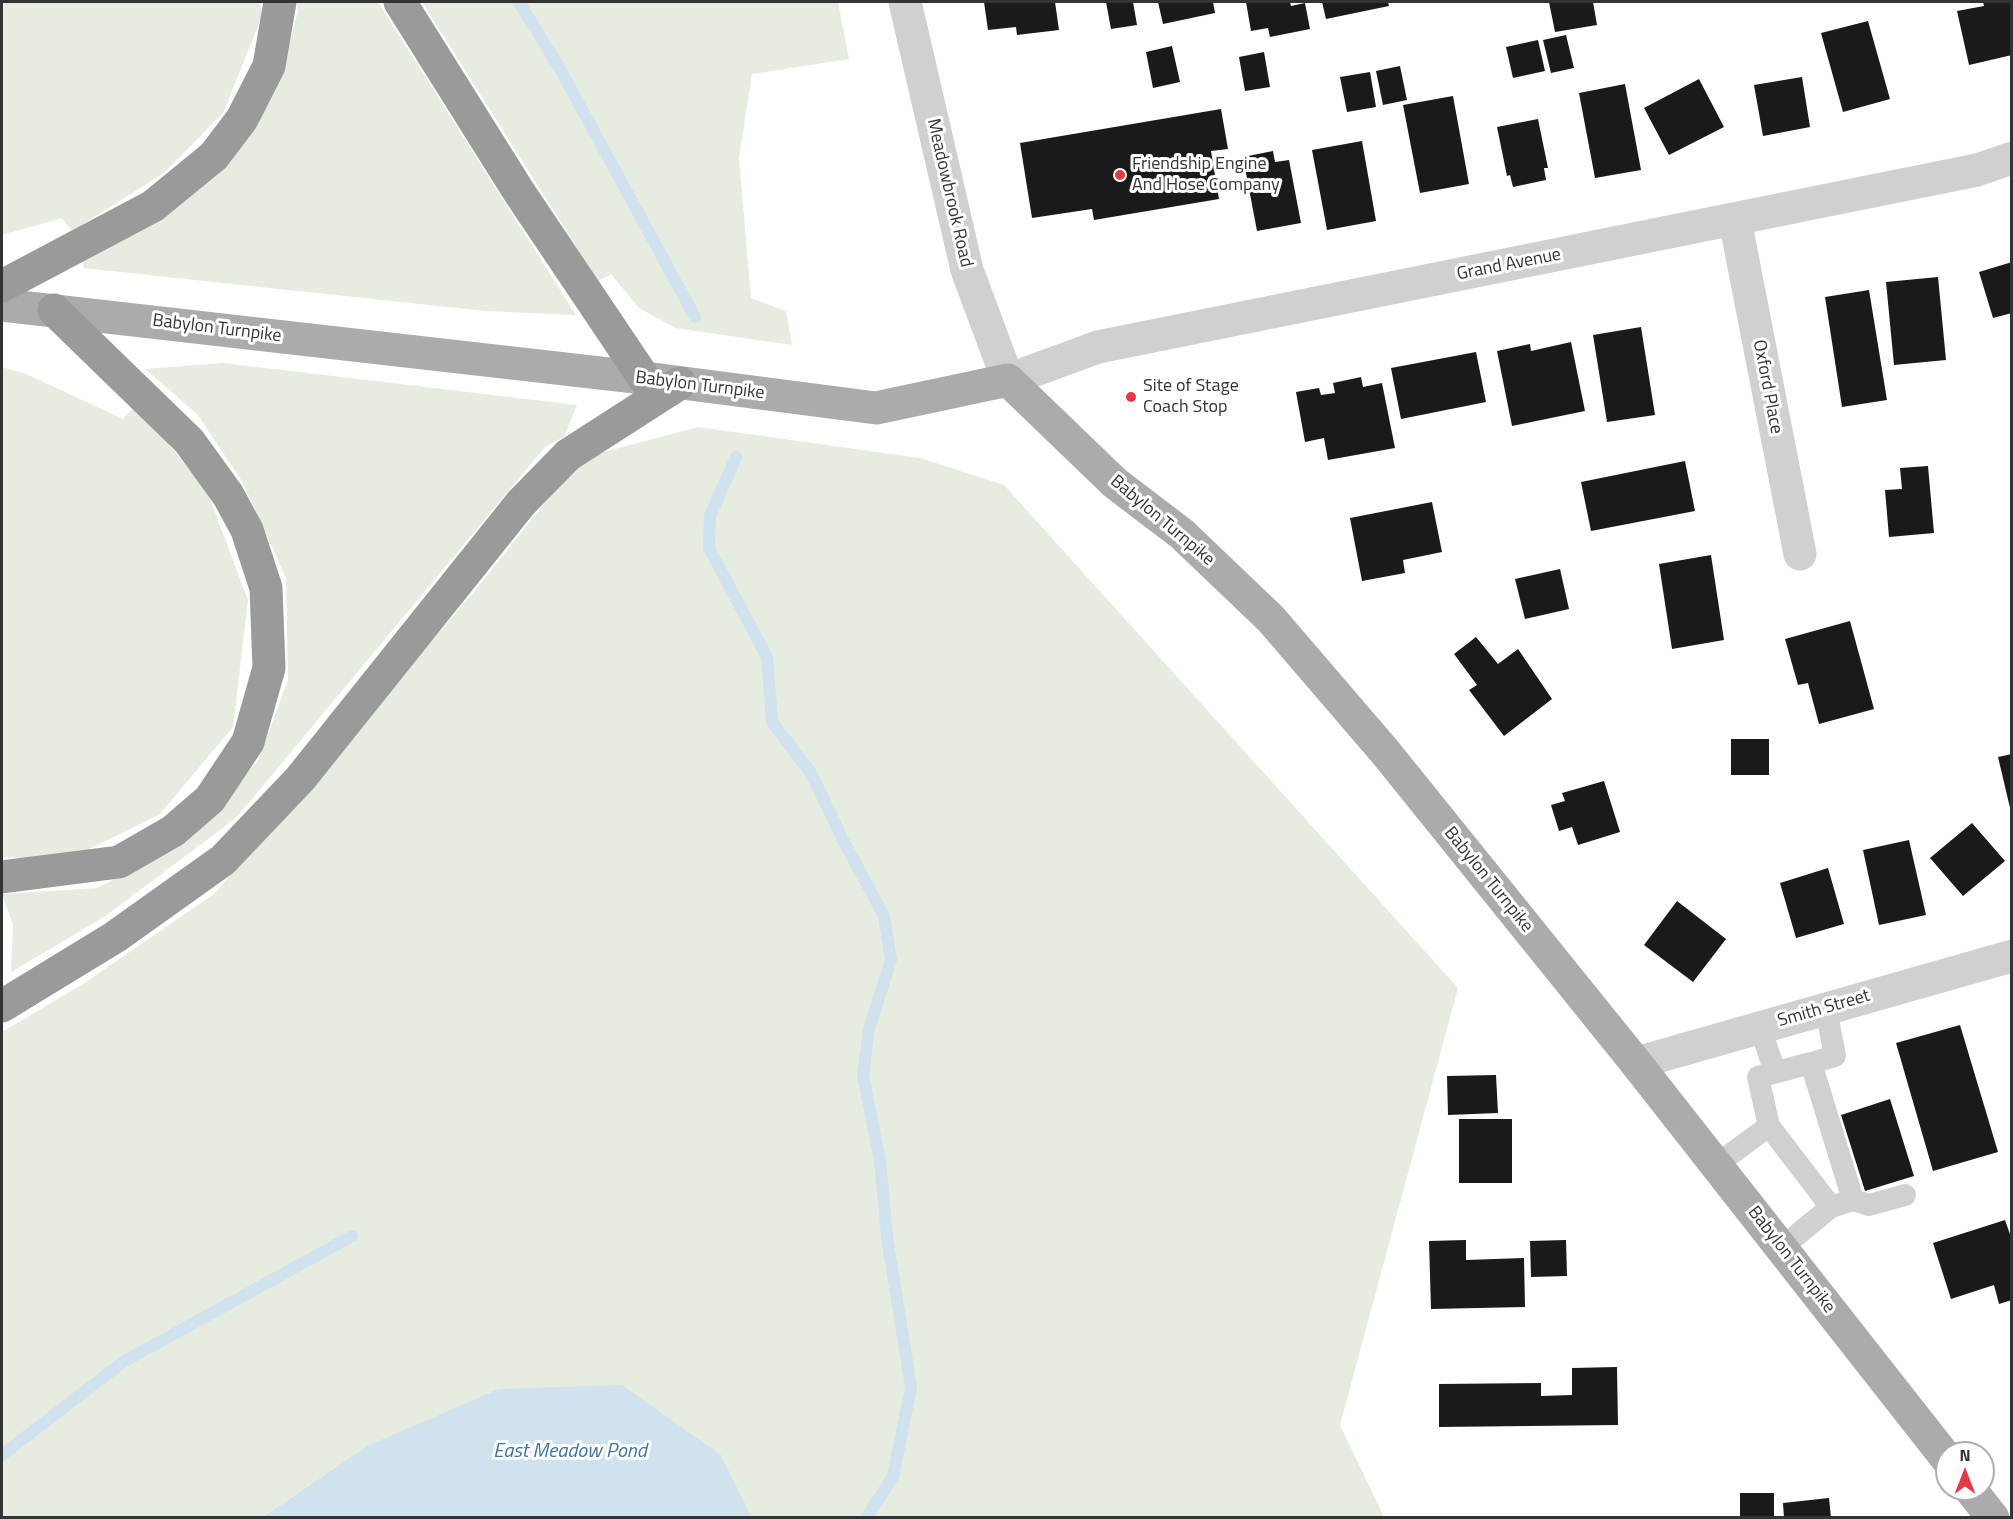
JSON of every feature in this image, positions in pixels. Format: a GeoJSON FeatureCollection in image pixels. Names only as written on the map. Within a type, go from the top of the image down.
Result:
{"type":"FeatureCollection","features":[{"type":"Feature","properties":{"kind":"highway"},"geometry":{"type":"LineString","coordinates":[[2,286],[153,206],[214,156],[242,119],[269,66],[280,2]]}},
{"type":"Feature","properties":{"kind":"highway"},"geometry":{"type":"LineString","coordinates":[[400,2],[519,192],[644,378]]}},
{"type":"Feature","properties":{"kind":"highway"},"geometry":{"type":"LineString","coordinates":[[2,877],[119,862],[173,831],[210,799],[248,742],[269,668],[266,588],[247,530],[228,495],[189,441],[54,310]]}},
{"type":"Feature","properties":{"kind":"highway"},"geometry":{"type":"LineString","coordinates":[[2,1006],[116,937],[223,860],[300,778],[521,503],[568,454],[680,383]]}},
{"type":"Feature","properties":{"kind":"main road","name":"Babylon Turnpike"},"geometry":{"type":"LineString","coordinates":[[2,304],[644,378],[876,408],[1008,380],[1115,483],[1182,534],[1271,619],[1386,753],[1636,1063],[1935,1444]]}},
{"type":"Feature","properties":{"kind":"main road"},"geometry":{"type":"LineString","coordinates":[[1980,1501],[1993,1518]]}},
{"type":"Feature","properties":{"kind":"street","name":"Meadowbrook Road"},"geometry":{"type":"LineString","coordinates":[[905,2],[967,270],[1008,380]]}},
{"type":"Feature","properties":{"kind":"street","name":"Grand Avenue"},"geometry":{"type":"LineString","coordinates":[[1008,380],[1098,347],[1977,170],[2012,158]]}},
{"type":"Feature","properties":{"kind":"street","name":"Oxford Place"},"geometry":{"type":"LineString","coordinates":[[1735,220],[1800,554]]}},
{"type":"Feature","properties":{"kind":"street","name":"Smith Street"},"geometry":{"type":"LineString","coordinates":[[1636,1063],[2012,956]]}},
{"type":"Feature","properties":{"kind":"lane"},"geometry":{"type":"LineString","coordinates":[[1826,1009],[1835,1056],[1758,1077],[1769,1126],[1831,1207]]}},
{"type":"Feature","properties":{"kind":"lane"},"geometry":{"type":"LineString","coordinates":[[1760,1027],[1775,1072]]}},
{"type":"Feature","properties":{"kind":"lane"},"geometry":{"type":"LineString","coordinates":[[1811,1063],[1853,1200]]}},
{"type":"Feature","properties":{"kind":"lane"},"geometry":{"type":"LineString","coordinates":[[1716,1165],[1769,1126]]}},
{"type":"Feature","properties":{"kind":"lane"},"geometry":{"type":"LineString","coordinates":[[1781,1248],[1831,1207],[1853,1200],[1869,1205],[1905,1195]]}},
{"type":"Feature","properties":{"kind":"shaded area"},"geometry":{"type":"Polygon","coordinates":[[[2,2],[260,2],[262,16],[223,113],[164,173],[72,231],[62,218],[2,235],[2,2]]]}},
{"type":"Feature","properties":{"kind":"shaded area"},"geometry":{"type":"Polygon","coordinates":[[[297,2],[378,2],[576,315],[485,311],[83,268],[85,252],[279,81],[298,11],[297,2]]]}},
{"type":"Feature","properties":{"kind":"shaded area"},"geometry":{"type":"Polygon","coordinates":[[[422,2],[838,2],[849,59],[752,74],[739,158],[751,298],[786,311],[792,345],[675,328],[639,308],[611,274],[598,281],[422,2]]]}},
{"type":"Feature","properties":{"kind":"shaded area"},"geometry":{"type":"Polygon","coordinates":[[[223,363],[577,405],[564,437],[545,447],[236,818],[104,917],[11,972],[13,925],[2,894],[97,888],[180,845],[258,761],[288,680],[286,578],[243,483],[197,414],[145,369],[223,363]]]}},
{"type":"Feature","properties":{"kind":"shaded area"},"geometry":{"type":"Polygon","coordinates":[[[2,367],[26,374],[123,419],[136,405],[207,491],[248,600],[233,727],[160,814],[67,860],[2,857],[2,367]]]}},
{"type":"Feature","properties":{"kind":"shaded area"},"geometry":{"type":"Polygon","coordinates":[[[698,427],[920,458],[1004,485],[1458,988],[1340,1425],[1384,1517],[752,1517],[721,1455],[367,1446],[263,1517],[2,1517],[2,1032],[83,984],[214,894],[473,593],[586,451],[600,453],[698,427]]]}},
{"type":"Feature","properties":{"kind":"water","name":"East Meadow Pond"},"geometry":{"type":"Polygon","coordinates":[[[622,1385],[721,1455],[752,1517],[263,1517],[367,1446],[499,1389],[622,1385]]]}},
{"type":"Feature","properties":{"kind":"building"},"geometry":{"type":"Polygon","coordinates":[[[984,2],[1055,2],[1059,30],[1017,35],[1016,27],[988,30],[984,2]]]}},
{"type":"Feature","properties":{"kind":"building"},"geometry":{"type":"Polygon","coordinates":[[[1106,2],[1133,2],[1137,25],[1111,29],[1106,2]]]}},
{"type":"Feature","properties":{"kind":"building"},"geometry":{"type":"Polygon","coordinates":[[[1158,2],[1213,2],[1215,13],[1163,24],[1158,2]]]}},
{"type":"Feature","properties":{"kind":"building"},"geometry":{"type":"Polygon","coordinates":[[[1246,2],[1290,2],[1291,6],[1305,3],[1310,29],[1270,37],[1268,28],[1251,31],[1246,2]]]}},
{"type":"Feature","properties":{"kind":"building"},"geometry":{"type":"Polygon","coordinates":[[[1322,2],[1388,2],[1389,6],[1326,19],[1322,2]]]}},
{"type":"Feature","properties":{"kind":"building"},"geometry":{"type":"Polygon","coordinates":[[[1549,2],[1593,2],[1597,25],[1555,32],[1549,2]]]}},
{"type":"Feature","properties":{"kind":"building"},"geometry":{"type":"Polygon","coordinates":[[[1983,2],[2012,2],[2012,55],[1969,65],[1957,11],[1984,6],[1983,2]]]}},
{"type":"Feature","properties":{"kind":"building"},"geometry":{"type":"Polygon","coordinates":[[[1868,21],[1890,99],[1843,112],[1821,33],[1868,21]]]}},
{"type":"Feature","properties":{"kind":"building"},"geometry":{"type":"Polygon","coordinates":[[[1566,35],[1574,68],[1551,73],[1543,40],[1566,35]]]}},
{"type":"Feature","properties":{"kind":"building"},"geometry":{"type":"Polygon","coordinates":[[[1538,40],[1545,71],[1513,78],[1506,47],[1538,40]]]}},
{"type":"Feature","properties":{"kind":"building"},"geometry":{"type":"Polygon","coordinates":[[[1172,46],[1180,82],[1153,88],[1146,52],[1172,46]]]}},
{"type":"Feature","properties":{"kind":"building"},"geometry":{"type":"Polygon","coordinates":[[[1264,52],[1270,87],[1245,91],[1239,57],[1264,52]]]}},
{"type":"Feature","properties":{"kind":"building"},"geometry":{"type":"Polygon","coordinates":[[[1400,66],[1407,100],[1383,105],[1376,71],[1400,66]]]}},
{"type":"Feature","properties":{"kind":"building"},"geometry":{"type":"Polygon","coordinates":[[[1370,72],[1376,107],[1347,112],[1340,77],[1370,72]]]}},
{"type":"Feature","properties":{"kind":"building"},"geometry":{"type":"Polygon","coordinates":[[[1802,77],[1810,127],[1763,136],[1754,85],[1802,77]]]}},
{"type":"Feature","properties":{"kind":"building"},"geometry":{"type":"Polygon","coordinates":[[[1699,79],[1724,127],[1669,155],[1644,108],[1699,79]]]}},
{"type":"Feature","properties":{"kind":"building"},"geometry":{"type":"Polygon","coordinates":[[[1625,84],[1641,170],[1595,178],[1579,93],[1625,84]]]}},
{"type":"Feature","properties":{"kind":"building"},"geometry":{"type":"Polygon","coordinates":[[[1453,96],[1469,184],[1420,193],[1403,105],[1453,96]]]}},
{"type":"Feature","properties":{"kind":"building","name":"Friendship Engine And Hose Company"},"geometry":{"type":"Polygon","coordinates":[[[1221,109],[1228,149],[1211,151],[1219,199],[1094,220],[1092,209],[1032,218],[1020,143],[1221,109]]]}},
{"type":"Feature","properties":{"kind":"building"},"geometry":{"type":"Polygon","coordinates":[[[1538,119],[1548,168],[1544,168],[1546,180],[1513,187],[1510,175],[1507,176],[1497,127],[1538,119]]]}},
{"type":"Feature","properties":{"kind":"building"},"geometry":{"type":"Polygon","coordinates":[[[1362,141],[1376,221],[1327,230],[1312,150],[1362,141]]]}},
{"type":"Feature","properties":{"kind":"building"},"geometry":{"type":"Polygon","coordinates":[[[1273,151],[1275,162],[1289,160],[1301,223],[1257,231],[1243,157],[1273,151]]]}},
{"type":"Feature","properties":{"kind":"building"},"geometry":{"type":"Polygon","coordinates":[[[2012,262],[2012,313],[1993,318],[1979,272],[2012,262]]]}},
{"type":"Feature","properties":{"kind":"building"},"geometry":{"type":"Polygon","coordinates":[[[1938,277],[1946,360],[1894,365],[1886,282],[1938,277]]]}},
{"type":"Feature","properties":{"kind":"building"},"geometry":{"type":"Polygon","coordinates":[[[1869,290],[1887,400],[1842,407],[1825,297],[1869,290]]]}},
{"type":"Feature","properties":{"kind":"building"},"geometry":{"type":"Polygon","coordinates":[[[1641,327],[1655,415],[1607,422],[1593,335],[1641,327]]]}},
{"type":"Feature","properties":{"kind":"building"},"geometry":{"type":"Polygon","coordinates":[[[1571,342],[1585,411],[1512,426],[1497,351],[1530,344],[1531,351],[1571,342]]]}},
{"type":"Feature","properties":{"kind":"building"},"geometry":{"type":"Polygon","coordinates":[[[1476,352],[1486,402],[1401,419],[1391,368],[1476,352]]]}},
{"type":"Feature","properties":{"kind":"building"},"geometry":{"type":"Polygon","coordinates":[[[1361,377],[1363,387],[1382,383],[1395,448],[1328,460],[1324,438],[1305,442],[1296,392],[1319,388],[1321,395],[1335,393],[1333,383],[1361,377]]]}},
{"type":"Feature","properties":{"kind":"building"},"geometry":{"type":"Polygon","coordinates":[[[1685,461],[1695,511],[1591,531],[1581,482],[1685,461]]]}},
{"type":"Feature","properties":{"kind":"building"},"geometry":{"type":"Polygon","coordinates":[[[1928,466],[1934,533],[1889,537],[1885,490],[1902,489],[1900,468],[1928,466]]]}},
{"type":"Feature","properties":{"kind":"building"},"geometry":{"type":"Polygon","coordinates":[[[1432,502],[1442,552],[1403,560],[1405,573],[1362,581],[1350,518],[1432,502]]]}},
{"type":"Feature","properties":{"kind":"building"},"geometry":{"type":"Polygon","coordinates":[[[1711,555],[1724,640],[1672,649],[1659,564],[1711,555]]]}},
{"type":"Feature","properties":{"kind":"building"},"geometry":{"type":"Polygon","coordinates":[[[1560,569],[1569,609],[1525,619],[1515,579],[1560,569]]]}},
{"type":"Feature","properties":{"kind":"building"},"geometry":{"type":"Polygon","coordinates":[[[1850,621],[1874,709],[1819,724],[1808,683],[1798,685],[1785,639],[1850,621]]]}},
{"type":"Feature","properties":{"kind":"building"},"geometry":{"type":"Polygon","coordinates":[[[1476,637],[1498,664],[1518,649],[1552,699],[1504,736],[1469,690],[1477,685],[1454,654],[1476,637]]]}},
{"type":"Feature","properties":{"kind":"building"},"geometry":{"type":"Polygon","coordinates":[[[1731,739],[1769,739],[1769,775],[1731,775],[1731,739]]]}},
{"type":"Feature","properties":{"kind":"building"},"geometry":{"type":"Polygon","coordinates":[[[2012,754],[2012,812],[2011,812],[1998,757],[2012,754]]]}},
{"type":"Feature","properties":{"kind":"building"},"geometry":{"type":"Polygon","coordinates":[[[1604,781],[1620,832],[1578,845],[1572,827],[1559,831],[1551,805],[1565,801],[1562,793],[1604,781]]]}},
{"type":"Feature","properties":{"kind":"building"},"geometry":{"type":"Polygon","coordinates":[[[1972,823],[2005,861],[1963,896],[1930,858],[1972,823]]]}},
{"type":"Feature","properties":{"kind":"building"},"geometry":{"type":"Polygon","coordinates":[[[1909,840],[1926,915],[1879,925],[1863,850],[1909,840]]]}},
{"type":"Feature","properties":{"kind":"building"},"geometry":{"type":"Polygon","coordinates":[[[1828,868],[1844,924],[1796,938],[1780,883],[1828,868]]]}},
{"type":"Feature","properties":{"kind":"building"},"geometry":{"type":"Polygon","coordinates":[[[1677,901],[1726,939],[1693,982],[1644,945],[1677,901]]]}},
{"type":"Feature","properties":{"kind":"building"},"geometry":{"type":"Polygon","coordinates":[[[1960,1025],[1998,1152],[1933,1171],[1896,1043],[1960,1025]]]}},
{"type":"Feature","properties":{"kind":"building"},"geometry":{"type":"Polygon","coordinates":[[[1496,1075],[1498,1113],[1448,1115],[1447,1076],[1496,1075]]]}},
{"type":"Feature","properties":{"kind":"building"},"geometry":{"type":"Polygon","coordinates":[[[1890,1099],[1914,1176],[1865,1191],[1841,1115],[1890,1099]]]}},
{"type":"Feature","properties":{"kind":"building"},"geometry":{"type":"Polygon","coordinates":[[[1459,1119],[1512,1119],[1512,1183],[1459,1183],[1459,1119]]]}},
{"type":"Feature","properties":{"kind":"building"},"geometry":{"type":"Polygon","coordinates":[[[2005,1220],[2012,1240],[2012,1300],[1999,1304],[1994,1285],[1951,1299],[1933,1243],[2005,1220]]]}},
{"type":"Feature","properties":{"kind":"building"},"geometry":{"type":"Polygon","coordinates":[[[1466,1240],[1466,1260],[1524,1258],[1525,1307],[1431,1309],[1429,1241],[1466,1240]]]}},
{"type":"Feature","properties":{"kind":"building"},"geometry":{"type":"Polygon","coordinates":[[[1566,1240],[1567,1276],[1531,1277],[1530,1241],[1566,1240]]]}},
{"type":"Feature","properties":{"kind":"building"},"geometry":{"type":"Polygon","coordinates":[[[1617,1367],[1618,1425],[1439,1427],[1439,1384],[1541,1383],[1541,1396],[1572,1395],[1572,1368],[1617,1367]]]}},
{"type":"Feature","properties":{"kind":"building"},"geometry":{"type":"Polygon","coordinates":[[[1740,1493],[1774,1493],[1774,1518],[1740,1518],[1740,1493]]]}},
{"type":"Feature","properties":{"kind":"building"},"geometry":{"type":"Polygon","coordinates":[[[1829,1498],[1831,1518],[1784,1518],[1783,1503],[1829,1498]]]}},
{"type":"Feature","properties":{"kind":"waterway"},"geometry":{"type":"LineString","coordinates":[[519,2],[559,67],[695,317]]}},
{"type":"Feature","properties":{"kind":"waterway"},"geometry":{"type":"LineString","coordinates":[[736,457],[710,516],[709,548],[767,657],[772,722],[811,773],[843,840],[884,916],[891,960],[869,1029],[863,1075],[880,1161],[888,1244],[911,1387],[893,1477],[866,1518]]}},
{"type":"Feature","properties":{"kind":"waterway"},"geometry":{"type":"LineString","coordinates":[[2,1455],[123,1362],[352,1236]]}},
{"type":"Feature","properties":{"kind":"place","name":"Friendship Engine And Hose Company"},"geometry":{"type":"Point","coordinates":[1120,175]}},
{"type":"Feature","properties":{"kind":"place","name":"Site of Stage Coach Stop"},"geometry":{"type":"Point","coordinates":[1131,397]}}]}
